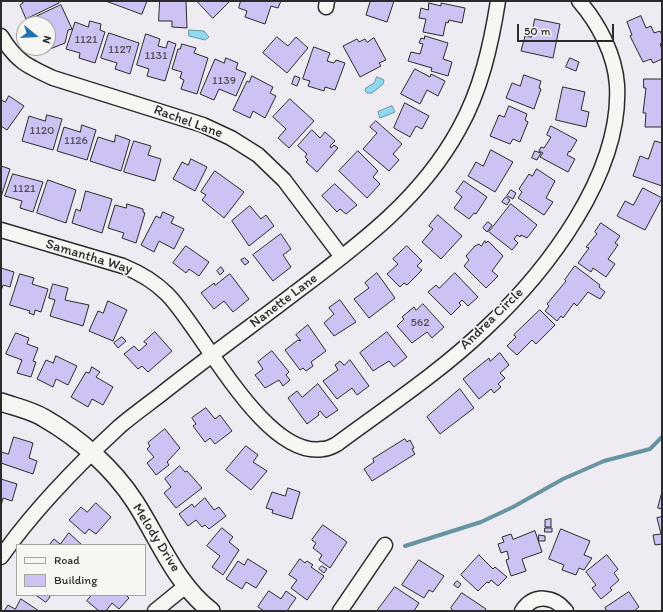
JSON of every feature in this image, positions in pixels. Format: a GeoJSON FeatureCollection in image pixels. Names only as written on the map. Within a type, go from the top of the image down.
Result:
{"type":"FeatureCollection","features":[{"type":"Feature","properties":{"kind":"street","name":"Nanette Lane"},"geometry":{"type":"LineString","coordinates":[[1,556],[15,537],[92,454],[122,425],[367,238],[418,190],[441,159],[459,129],[472,102],[483,72],[494,29],[498,1]]}},
{"type":"Feature","properties":{"kind":"street","name":"Andrea Circle"},"geometry":{"type":"LineString","coordinates":[[211,356],[265,422],[296,444],[308,449],[323,449],[337,444],[451,359],[486,329],[526,287],[557,246],[583,206],[601,169],[612,138],[616,112],[617,84],[611,60],[598,26],[579,1]]}},
{"type":"Feature","properties":{"kind":"street","name":"Rachel Lane"},"geometry":{"type":"LineString","coordinates":[[1,36],[12,53],[31,68],[53,78],[203,125],[241,145],[258,156],[284,180],[342,257]]}},
{"type":"Feature","properties":{"kind":"street","name":"Samantha Way"},"geometry":{"type":"LineString","coordinates":[[1,230],[139,273],[154,282],[167,294],[211,356]]}},
{"type":"Feature","properties":{"kind":"street","name":"Melody Drive"},"geometry":{"type":"LineString","coordinates":[[1,402],[43,417],[92,454],[109,470],[134,501],[167,560],[211,611]]}},
{"type":"Feature","properties":{"kind":"street"},"geometry":{"type":"LineString","coordinates":[[340,611],[385,545]]}},
{"type":"Feature","properties":{"kind":"street"},"geometry":{"type":"LineString","coordinates":[[155,611],[187,585]]}},
{"type":"Feature","properties":{"kind":"street"},"geometry":{"type":"LineString","coordinates":[[522,611],[525,606],[537,599],[549,599],[560,603],[566,611]]}},
{"type":"Feature","properties":{"kind":"water"},"geometry":{"type":"Polygon","coordinates":[[[189,30],[204,31],[209,37],[205,40],[189,36],[189,30]]]}},
{"type":"Feature","properties":{"kind":"water"},"geometry":{"type":"Polygon","coordinates":[[[377,77],[384,80],[383,84],[372,93],[367,93],[365,91],[366,88],[374,83],[377,77]]]}},
{"type":"Feature","properties":{"kind":"water"},"geometry":{"type":"Polygon","coordinates":[[[392,106],[395,112],[380,118],[378,112],[392,106]]]}},
{"type":"Feature","properties":{"kind":"building"},"geometry":{"type":"Polygon","coordinates":[[[21,1],[58,1],[59,3],[32,16],[25,16],[20,5],[23,3],[21,1]]]}},
{"type":"Feature","properties":{"kind":"building"},"geometry":{"type":"Polygon","coordinates":[[[106,1],[147,1],[142,14],[106,1]]]}},
{"type":"Feature","properties":{"kind":"building"},"geometry":{"type":"Polygon","coordinates":[[[160,1],[186,1],[187,28],[172,27],[172,21],[159,21],[160,1]]]}},
{"type":"Feature","properties":{"kind":"building"},"geometry":{"type":"Polygon","coordinates":[[[197,1],[230,1],[213,18],[197,1]]]}},
{"type":"Feature","properties":{"kind":"building"},"geometry":{"type":"Polygon","coordinates":[[[241,1],[281,1],[278,8],[271,6],[265,24],[245,17],[247,11],[239,8],[241,1]]]}},
{"type":"Feature","properties":{"kind":"building"},"geometry":{"type":"Polygon","coordinates":[[[367,1],[394,1],[387,22],[366,15],[370,2],[367,1]]]}},
{"type":"Feature","properties":{"kind":"building"},"geometry":{"type":"Polygon","coordinates":[[[429,3],[441,6],[441,3],[465,8],[462,23],[449,20],[448,23],[446,22],[443,36],[423,32],[426,19],[419,18],[421,8],[428,10],[429,3]]]}},
{"type":"Feature","properties":{"kind":"building"},"geometry":{"type":"Polygon","coordinates":[[[61,5],[72,29],[68,30],[65,43],[56,47],[56,16],[38,16],[61,5]]]}},
{"type":"Feature","properties":{"kind":"building"},"geometry":{"type":"Polygon","coordinates":[[[641,16],[646,28],[651,26],[654,33],[660,31],[662,35],[662,43],[660,44],[662,49],[662,59],[653,63],[651,59],[643,62],[630,36],[632,35],[627,22],[641,16]]]}},
{"type":"Feature","properties":{"kind":"building"},"geometry":{"type":"Polygon","coordinates":[[[535,19],[560,24],[553,58],[521,51],[525,36],[531,37],[535,19]]]}},
{"type":"Feature","properties":{"kind":"building"},"geometry":{"type":"Polygon","coordinates":[[[90,21],[101,24],[100,30],[105,32],[95,63],[79,58],[80,53],[66,49],[75,22],[88,27],[90,21]]]}},
{"type":"Feature","properties":{"kind":"building"},"geometry":{"type":"Polygon","coordinates":[[[109,33],[139,43],[130,74],[115,69],[117,63],[101,58],[109,33]]]}},
{"type":"Feature","properties":{"kind":"building"},"geometry":{"type":"Polygon","coordinates":[[[146,34],[160,39],[158,46],[166,48],[168,41],[176,44],[165,81],[147,76],[149,69],[137,65],[146,34]]]}},
{"type":"Feature","properties":{"kind":"building"},"geometry":{"type":"Polygon","coordinates":[[[425,36],[448,43],[443,59],[452,62],[448,76],[431,71],[432,68],[408,61],[411,52],[420,54],[423,44],[419,43],[421,38],[424,39],[425,36]]]}},
{"type":"Feature","properties":{"kind":"building"},"geometry":{"type":"Polygon","coordinates":[[[277,37],[288,46],[296,37],[308,48],[287,73],[263,53],[277,37]]]}},
{"type":"Feature","properties":{"kind":"building"},"geometry":{"type":"Polygon","coordinates":[[[374,38],[386,60],[379,63],[381,66],[360,77],[343,46],[357,39],[359,42],[365,39],[367,42],[374,38]]]}},
{"type":"Feature","properties":{"kind":"building"},"geometry":{"type":"Polygon","coordinates":[[[182,44],[196,48],[194,53],[208,58],[197,94],[181,89],[184,80],[180,78],[182,72],[172,69],[178,49],[180,49],[182,44]]]}},
{"type":"Feature","properties":{"kind":"building"},"geometry":{"type":"Polygon","coordinates":[[[314,47],[330,53],[327,61],[334,63],[336,60],[345,63],[335,90],[325,87],[324,91],[308,86],[310,81],[303,79],[314,47]]]}},
{"type":"Feature","properties":{"kind":"building"},"geometry":{"type":"Polygon","coordinates":[[[226,58],[238,63],[236,69],[246,73],[236,96],[219,89],[214,100],[200,94],[215,59],[224,63],[226,58]]]}},
{"type":"Feature","properties":{"kind":"building"},"geometry":{"type":"Polygon","coordinates":[[[570,58],[579,62],[576,71],[566,67],[570,58]]]}},
{"type":"Feature","properties":{"kind":"building"},"geometry":{"type":"Polygon","coordinates":[[[415,69],[430,77],[431,74],[445,81],[438,96],[427,90],[420,104],[401,94],[415,69]]]}},
{"type":"Feature","properties":{"kind":"building"},"geometry":{"type":"Polygon","coordinates":[[[524,75],[541,81],[539,88],[541,89],[534,109],[506,98],[512,83],[520,86],[524,75]]]}},
{"type":"Feature","properties":{"kind":"building"},"geometry":{"type":"Polygon","coordinates":[[[252,76],[273,87],[270,93],[276,96],[265,118],[253,111],[250,118],[233,110],[247,81],[249,82],[252,76]]]}},
{"type":"Feature","properties":{"kind":"building"},"geometry":{"type":"Polygon","coordinates":[[[295,76],[300,78],[297,86],[292,84],[295,76]]]}},
{"type":"Feature","properties":{"kind":"building"},"geometry":{"type":"Polygon","coordinates":[[[644,79],[662,79],[662,127],[645,127],[646,113],[643,113],[646,88],[644,88],[644,79]]]}},
{"type":"Feature","properties":{"kind":"building"},"geometry":{"type":"Polygon","coordinates":[[[563,87],[585,92],[581,110],[589,112],[586,127],[556,120],[563,87]]]}},
{"type":"Feature","properties":{"kind":"building"},"geometry":{"type":"Polygon","coordinates":[[[9,96],[24,106],[7,130],[1,126],[1,100],[5,102],[9,96]]]}},
{"type":"Feature","properties":{"kind":"building"},"geometry":{"type":"Polygon","coordinates":[[[290,99],[314,121],[289,148],[278,138],[286,129],[273,117],[290,99]]]}},
{"type":"Feature","properties":{"kind":"building"},"geometry":{"type":"Polygon","coordinates":[[[405,103],[429,116],[422,129],[416,126],[410,137],[394,128],[405,103]]]}},
{"type":"Feature","properties":{"kind":"building"},"geometry":{"type":"Polygon","coordinates":[[[509,106],[527,114],[525,120],[528,122],[520,142],[513,139],[510,144],[490,136],[499,115],[504,117],[509,106]]]}},
{"type":"Feature","properties":{"kind":"building"},"geometry":{"type":"Polygon","coordinates":[[[47,115],[62,119],[53,150],[22,141],[29,116],[45,121],[47,115]]]}},
{"type":"Feature","properties":{"kind":"building"},"geometry":{"type":"Polygon","coordinates":[[[376,121],[402,144],[393,154],[399,160],[389,171],[363,149],[377,133],[370,127],[376,121]]]}},
{"type":"Feature","properties":{"kind":"building"},"geometry":{"type":"Polygon","coordinates":[[[82,125],[96,130],[87,160],[57,151],[64,127],[80,132],[82,125]]]}},
{"type":"Feature","properties":{"kind":"building"},"geometry":{"type":"Polygon","coordinates":[[[551,126],[577,140],[567,155],[575,159],[568,172],[540,157],[543,153],[539,151],[541,147],[544,148],[551,137],[547,135],[551,126]]]}},
{"type":"Feature","properties":{"kind":"building"},"geometry":{"type":"Polygon","coordinates":[[[312,130],[320,138],[325,132],[335,141],[330,146],[331,148],[334,145],[338,148],[317,172],[306,162],[308,160],[305,157],[307,154],[298,146],[312,130]]]}},
{"type":"Feature","properties":{"kind":"building"},"geometry":{"type":"Polygon","coordinates":[[[116,135],[130,140],[121,171],[90,161],[98,137],[114,142],[116,135]]]}},
{"type":"Feature","properties":{"kind":"building"},"geometry":{"type":"Polygon","coordinates":[[[134,141],[151,146],[148,155],[161,159],[155,181],[124,172],[134,141]]]}},
{"type":"Feature","properties":{"kind":"building"},"geometry":{"type":"Polygon","coordinates":[[[655,141],[662,143],[662,186],[633,176],[640,156],[648,159],[655,141]]]}},
{"type":"Feature","properties":{"kind":"building"},"geometry":{"type":"Polygon","coordinates":[[[491,150],[513,162],[495,192],[468,176],[476,162],[483,166],[491,150]]]}},
{"type":"Feature","properties":{"kind":"building"},"geometry":{"type":"Polygon","coordinates":[[[358,151],[378,171],[373,177],[380,184],[367,198],[339,171],[358,151]]]}},
{"type":"Feature","properties":{"kind":"building"},"geometry":{"type":"Polygon","coordinates":[[[535,151],[541,153],[537,160],[532,158],[535,151]]]}},
{"type":"Feature","properties":{"kind":"building"},"geometry":{"type":"Polygon","coordinates":[[[191,159],[207,167],[195,191],[173,179],[182,162],[188,165],[191,159]]]}},
{"type":"Feature","properties":{"kind":"building"},"geometry":{"type":"Polygon","coordinates":[[[1,166],[10,169],[1,197],[1,166]]]}},
{"type":"Feature","properties":{"kind":"building"},"geometry":{"type":"Polygon","coordinates":[[[537,169],[555,181],[546,198],[553,202],[544,215],[518,198],[522,192],[519,189],[529,174],[532,176],[537,169]]]}},
{"type":"Feature","properties":{"kind":"building"},"geometry":{"type":"Polygon","coordinates":[[[215,171],[244,192],[224,218],[202,200],[206,195],[201,192],[215,171]]]}},
{"type":"Feature","properties":{"kind":"building"},"geometry":{"type":"Polygon","coordinates":[[[13,174],[43,182],[33,212],[20,208],[22,201],[5,196],[13,174]]]}},
{"type":"Feature","properties":{"kind":"building"},"geometry":{"type":"Polygon","coordinates":[[[48,180],[76,190],[66,223],[37,213],[48,180]]]}},
{"type":"Feature","properties":{"kind":"building"},"geometry":{"type":"Polygon","coordinates":[[[464,181],[487,197],[476,214],[474,213],[469,219],[454,208],[462,197],[456,192],[464,181]]]}},
{"type":"Feature","properties":{"kind":"building"},"geometry":{"type":"Polygon","coordinates":[[[335,184],[357,205],[346,214],[340,209],[337,212],[322,196],[335,184]]]}},
{"type":"Feature","properties":{"kind":"building"},"geometry":{"type":"Polygon","coordinates":[[[643,188],[662,198],[645,230],[617,216],[625,201],[633,205],[643,188]]]}},
{"type":"Feature","properties":{"kind":"building"},"geometry":{"type":"Polygon","coordinates":[[[511,190],[516,193],[513,199],[507,196],[511,190]]]}},
{"type":"Feature","properties":{"kind":"building"},"geometry":{"type":"Polygon","coordinates":[[[86,191],[112,199],[102,233],[72,223],[76,209],[80,211],[86,191]]]}},
{"type":"Feature","properties":{"kind":"building"},"geometry":{"type":"Polygon","coordinates":[[[506,197],[510,200],[507,205],[502,202],[506,197]]]}},
{"type":"Feature","properties":{"kind":"building"},"geometry":{"type":"Polygon","coordinates":[[[127,204],[143,209],[143,212],[145,213],[136,243],[122,238],[124,233],[108,228],[115,205],[126,208],[127,204]]]}},
{"type":"Feature","properties":{"kind":"building"},"geometry":{"type":"Polygon","coordinates":[[[511,204],[537,225],[527,238],[517,235],[514,239],[518,243],[512,250],[489,232],[511,204]]]}},
{"type":"Feature","properties":{"kind":"building"},"geometry":{"type":"Polygon","coordinates":[[[250,206],[261,219],[266,215],[274,226],[249,246],[232,221],[250,206]]]}},
{"type":"Feature","properties":{"kind":"building"},"geometry":{"type":"Polygon","coordinates":[[[163,212],[174,217],[171,223],[184,229],[174,249],[159,241],[154,252],[141,245],[156,216],[160,218],[163,212]]]}},
{"type":"Feature","properties":{"kind":"building"},"geometry":{"type":"Polygon","coordinates":[[[438,215],[462,236],[441,259],[422,242],[433,229],[429,226],[438,215]]]}},
{"type":"Feature","properties":{"kind":"building"},"geometry":{"type":"Polygon","coordinates":[[[488,222],[492,225],[487,232],[483,228],[488,222]]]}},
{"type":"Feature","properties":{"kind":"building"},"geometry":{"type":"Polygon","coordinates":[[[601,223],[620,236],[615,243],[618,245],[608,259],[615,264],[606,277],[593,268],[591,272],[578,263],[589,248],[586,247],[597,234],[595,232],[601,223]]]}},
{"type":"Feature","properties":{"kind":"building"},"geometry":{"type":"Polygon","coordinates":[[[281,234],[291,249],[283,255],[291,267],[273,281],[253,255],[281,234]]]}},
{"type":"Feature","properties":{"kind":"building"},"geometry":{"type":"Polygon","coordinates":[[[485,241],[486,243],[488,241],[503,256],[492,271],[498,276],[486,288],[464,266],[469,260],[466,256],[475,246],[479,244],[481,246],[485,241]]]}},
{"type":"Feature","properties":{"kind":"building"},"geometry":{"type":"Polygon","coordinates":[[[186,246],[209,262],[199,276],[189,269],[186,273],[173,263],[186,246]]]}},
{"type":"Feature","properties":{"kind":"building"},"geometry":{"type":"Polygon","coordinates":[[[407,246],[422,261],[417,266],[422,270],[407,285],[404,283],[400,287],[387,274],[398,264],[393,259],[407,246]]]}},
{"type":"Feature","properties":{"kind":"building"},"geometry":{"type":"Polygon","coordinates":[[[245,258],[249,262],[245,265],[241,260],[245,258]]]}},
{"type":"Feature","properties":{"kind":"building"},"geometry":{"type":"Polygon","coordinates":[[[575,266],[600,285],[599,287],[605,292],[600,299],[588,292],[577,306],[574,303],[563,318],[561,316],[557,321],[545,311],[549,306],[547,304],[566,281],[565,280],[575,266]]]}},
{"type":"Feature","properties":{"kind":"building"},"geometry":{"type":"Polygon","coordinates":[[[221,267],[224,271],[220,275],[217,271],[221,267]]]}},
{"type":"Feature","properties":{"kind":"building"},"geometry":{"type":"Polygon","coordinates":[[[1,268],[14,272],[10,287],[3,285],[1,291],[1,268]]]}},
{"type":"Feature","properties":{"kind":"building"},"geometry":{"type":"Polygon","coordinates":[[[377,273],[395,298],[369,318],[354,299],[369,288],[365,283],[377,273]]]}},
{"type":"Feature","properties":{"kind":"building"},"geometry":{"type":"Polygon","coordinates":[[[455,273],[478,297],[468,306],[462,300],[459,303],[461,305],[451,315],[428,292],[436,285],[439,288],[455,273]]]}},
{"type":"Feature","properties":{"kind":"building"},"geometry":{"type":"Polygon","coordinates":[[[20,274],[34,278],[32,284],[48,289],[41,312],[35,310],[34,315],[29,313],[30,311],[10,305],[20,274]]]}},
{"type":"Feature","properties":{"kind":"building"},"geometry":{"type":"Polygon","coordinates":[[[230,274],[249,299],[233,312],[224,301],[214,309],[201,293],[214,283],[215,285],[230,274]]]}},
{"type":"Feature","properties":{"kind":"building"},"geometry":{"type":"Polygon","coordinates":[[[53,284],[68,288],[65,300],[89,305],[83,326],[50,316],[55,300],[49,298],[53,284]]]}},
{"type":"Feature","properties":{"kind":"building"},"geometry":{"type":"Polygon","coordinates":[[[340,300],[356,322],[334,336],[324,323],[334,314],[329,308],[340,300]]]}},
{"type":"Feature","properties":{"kind":"building"},"geometry":{"type":"Polygon","coordinates":[[[108,301],[127,310],[113,341],[89,331],[98,311],[103,313],[108,301]]]}},
{"type":"Feature","properties":{"kind":"building"},"geometry":{"type":"Polygon","coordinates":[[[423,304],[444,327],[432,338],[427,332],[412,343],[397,326],[404,319],[402,317],[414,307],[416,310],[423,304]]]}},
{"type":"Feature","properties":{"kind":"building"},"geometry":{"type":"Polygon","coordinates":[[[540,310],[555,325],[536,344],[532,340],[517,355],[507,346],[516,337],[514,335],[540,310]]]}},
{"type":"Feature","properties":{"kind":"building"},"geometry":{"type":"Polygon","coordinates":[[[308,325],[326,351],[311,362],[313,366],[306,371],[303,368],[300,370],[285,350],[298,340],[301,341],[296,335],[308,325]]]}},
{"type":"Feature","properties":{"kind":"building"},"geometry":{"type":"Polygon","coordinates":[[[155,332],[172,351],[148,372],[142,366],[138,369],[124,354],[134,346],[139,351],[147,344],[144,342],[155,332]]]}},
{"type":"Feature","properties":{"kind":"building"},"geometry":{"type":"Polygon","coordinates":[[[387,332],[407,357],[394,367],[389,361],[373,371],[360,353],[387,332]]]}},
{"type":"Feature","properties":{"kind":"building"},"geometry":{"type":"Polygon","coordinates":[[[16,333],[29,338],[27,344],[38,348],[33,361],[36,362],[31,377],[17,373],[22,360],[6,354],[16,333]]]}},
{"type":"Feature","properties":{"kind":"building"},"geometry":{"type":"Polygon","coordinates":[[[122,337],[126,341],[118,348],[114,343],[122,337]]]}},
{"type":"Feature","properties":{"kind":"building"},"geometry":{"type":"Polygon","coordinates":[[[272,351],[289,372],[286,375],[290,380],[283,386],[279,380],[265,388],[255,375],[263,369],[258,362],[272,351]]]}},
{"type":"Feature","properties":{"kind":"building"},"geometry":{"type":"Polygon","coordinates":[[[500,353],[509,365],[500,373],[505,378],[498,384],[501,387],[494,393],[491,389],[479,399],[463,379],[489,358],[490,361],[500,353]]]}},
{"type":"Feature","properties":{"kind":"building"},"geometry":{"type":"Polygon","coordinates":[[[56,356],[77,366],[68,385],[56,379],[53,387],[37,379],[46,360],[53,363],[56,356]]]}},
{"type":"Feature","properties":{"kind":"building"},"geometry":{"type":"Polygon","coordinates":[[[350,360],[369,386],[357,395],[352,388],[337,399],[323,381],[338,370],[335,365],[340,361],[344,365],[350,360]]]}},
{"type":"Feature","properties":{"kind":"building"},"geometry":{"type":"Polygon","coordinates":[[[92,367],[100,372],[96,377],[113,387],[103,405],[92,399],[88,407],[71,397],[86,372],[89,373],[92,367]]]}},
{"type":"Feature","properties":{"kind":"building"},"geometry":{"type":"Polygon","coordinates":[[[318,384],[338,410],[326,418],[320,411],[318,413],[319,415],[307,424],[288,398],[297,391],[302,397],[318,384]]]}},
{"type":"Feature","properties":{"kind":"building"},"geometry":{"type":"Polygon","coordinates":[[[460,389],[474,408],[440,434],[427,417],[460,389]]]}},
{"type":"Feature","properties":{"kind":"building"},"geometry":{"type":"Polygon","coordinates":[[[206,408],[215,419],[220,415],[232,431],[215,444],[210,438],[205,442],[193,426],[196,424],[192,418],[206,408]]]}},
{"type":"Feature","properties":{"kind":"building"},"geometry":{"type":"Polygon","coordinates":[[[165,429],[180,448],[167,462],[169,465],[156,475],[147,463],[154,457],[147,449],[150,446],[148,443],[165,429]]]}},
{"type":"Feature","properties":{"kind":"building"},"geometry":{"type":"Polygon","coordinates":[[[14,437],[33,443],[29,458],[37,461],[33,474],[1,463],[1,452],[8,454],[14,437]]]}},
{"type":"Feature","properties":{"kind":"building"},"geometry":{"type":"Polygon","coordinates":[[[405,439],[407,442],[410,440],[415,454],[372,481],[364,469],[374,462],[373,459],[405,439]]]}},
{"type":"Feature","properties":{"kind":"building"},"geometry":{"type":"Polygon","coordinates":[[[246,446],[258,455],[253,462],[267,471],[251,490],[226,470],[246,446]]]}},
{"type":"Feature","properties":{"kind":"building"},"geometry":{"type":"Polygon","coordinates":[[[180,466],[185,472],[187,471],[202,488],[176,508],[164,493],[171,487],[165,479],[180,466]]]}},
{"type":"Feature","properties":{"kind":"building"},"geometry":{"type":"Polygon","coordinates":[[[1,479],[17,484],[12,501],[3,498],[1,506],[1,479]]]}},
{"type":"Feature","properties":{"kind":"building"},"geometry":{"type":"Polygon","coordinates":[[[288,488],[300,492],[292,519],[272,513],[273,510],[266,508],[272,492],[285,496],[288,488]]]}},
{"type":"Feature","properties":{"kind":"building"},"geometry":{"type":"Polygon","coordinates":[[[662,492],[662,509],[658,508],[662,492]]]}},
{"type":"Feature","properties":{"kind":"building"},"geometry":{"type":"Polygon","coordinates":[[[205,498],[214,510],[219,507],[226,516],[209,529],[205,525],[202,527],[196,520],[188,526],[179,514],[192,504],[194,507],[205,498]]]}},
{"type":"Feature","properties":{"kind":"building"},"geometry":{"type":"Polygon","coordinates":[[[96,503],[111,517],[96,534],[89,529],[85,534],[69,520],[81,507],[87,512],[96,503]]]}},
{"type":"Feature","properties":{"kind":"building"},"geometry":{"type":"Polygon","coordinates":[[[662,517],[662,544],[655,545],[653,535],[661,534],[657,518],[662,517]]]}},
{"type":"Feature","properties":{"kind":"building"},"geometry":{"type":"Polygon","coordinates":[[[551,519],[551,527],[545,527],[545,520],[551,519]]]}},
{"type":"Feature","properties":{"kind":"building"},"geometry":{"type":"Polygon","coordinates":[[[323,525],[347,542],[330,568],[319,560],[322,555],[313,548],[316,543],[312,540],[323,525]]]}},
{"type":"Feature","properties":{"kind":"building"},"geometry":{"type":"Polygon","coordinates":[[[222,528],[233,537],[229,542],[239,550],[223,575],[212,567],[220,556],[207,546],[222,528]]]}},
{"type":"Feature","properties":{"kind":"building"},"geometry":{"type":"Polygon","coordinates":[[[545,528],[552,528],[552,532],[545,532],[545,528]]]}},
{"type":"Feature","properties":{"kind":"building"},"geometry":{"type":"Polygon","coordinates":[[[561,529],[590,541],[584,555],[592,558],[584,570],[579,568],[576,575],[562,570],[564,565],[549,559],[561,529]]]}},
{"type":"Feature","properties":{"kind":"building"},"geometry":{"type":"Polygon","coordinates":[[[535,531],[542,552],[522,559],[526,571],[511,576],[506,560],[509,559],[507,551],[501,553],[498,544],[504,542],[502,537],[511,534],[513,539],[535,531]]]}},
{"type":"Feature","properties":{"kind":"building"},"geometry":{"type":"Polygon","coordinates":[[[69,533],[81,544],[60,544],[69,533]]]}},
{"type":"Feature","properties":{"kind":"building"},"geometry":{"type":"Polygon","coordinates":[[[539,535],[545,536],[545,541],[539,541],[539,535]]]}},
{"type":"Feature","properties":{"kind":"building"},"geometry":{"type":"Polygon","coordinates":[[[54,539],[60,544],[50,544],[54,539]]]}},
{"type":"Feature","properties":{"kind":"building"},"geometry":{"type":"Polygon","coordinates":[[[479,555],[493,569],[495,567],[507,577],[498,586],[491,580],[478,591],[461,575],[479,555]]]}},
{"type":"Feature","properties":{"kind":"building"},"geometry":{"type":"Polygon","coordinates":[[[607,555],[618,569],[614,573],[619,580],[610,588],[612,590],[601,599],[592,588],[596,585],[586,572],[607,555]]]}},
{"type":"Feature","properties":{"kind":"building"},"geometry":{"type":"Polygon","coordinates":[[[248,559],[267,571],[256,588],[246,582],[242,589],[226,579],[238,561],[244,565],[248,559]]]}},
{"type":"Feature","properties":{"kind":"building"},"geometry":{"type":"Polygon","coordinates":[[[300,559],[305,563],[307,561],[313,565],[311,567],[324,576],[307,600],[291,588],[297,580],[289,575],[300,559]]]}},
{"type":"Feature","properties":{"kind":"building"},"geometry":{"type":"Polygon","coordinates":[[[419,560],[444,576],[433,592],[429,590],[424,598],[402,585],[419,560]]]}},
{"type":"Feature","properties":{"kind":"building"},"geometry":{"type":"Polygon","coordinates":[[[322,566],[327,569],[324,573],[319,569],[322,566]]]}},
{"type":"Feature","properties":{"kind":"building"},"geometry":{"type":"Polygon","coordinates":[[[457,581],[461,584],[458,588],[454,585],[457,581]]]}},
{"type":"Feature","properties":{"kind":"building"},"geometry":{"type":"Polygon","coordinates":[[[395,587],[419,603],[414,611],[377,611],[395,587]]]}},
{"type":"Feature","properties":{"kind":"building"},"geometry":{"type":"Polygon","coordinates":[[[269,591],[281,599],[286,591],[296,598],[287,611],[264,611],[258,607],[269,591]]]}},
{"type":"Feature","properties":{"kind":"building"},"geometry":{"type":"Polygon","coordinates":[[[629,592],[639,607],[634,611],[607,611],[605,608],[629,592]]]}},
{"type":"Feature","properties":{"kind":"building"},"geometry":{"type":"Polygon","coordinates":[[[462,593],[486,609],[485,611],[453,611],[451,608],[462,593]]]}},
{"type":"Feature","properties":{"kind":"building"},"geometry":{"type":"Polygon","coordinates":[[[37,596],[50,596],[46,602],[37,596]]]}},
{"type":"Feature","properties":{"kind":"building"},"geometry":{"type":"Polygon","coordinates":[[[91,596],[127,596],[129,598],[119,609],[112,603],[106,611],[99,611],[87,601],[91,596]]]}},
{"type":"Feature","properties":{"kind":"building"},"geometry":{"type":"Polygon","coordinates":[[[21,599],[39,611],[4,611],[8,605],[15,609],[21,599]]]}},
{"type":"Feature","properties":{"kind":"waterway"},"geometry":{"type":"LineString","coordinates":[[405,546],[481,522],[513,507],[563,479],[604,461],[650,449],[662,437]]}}]}
